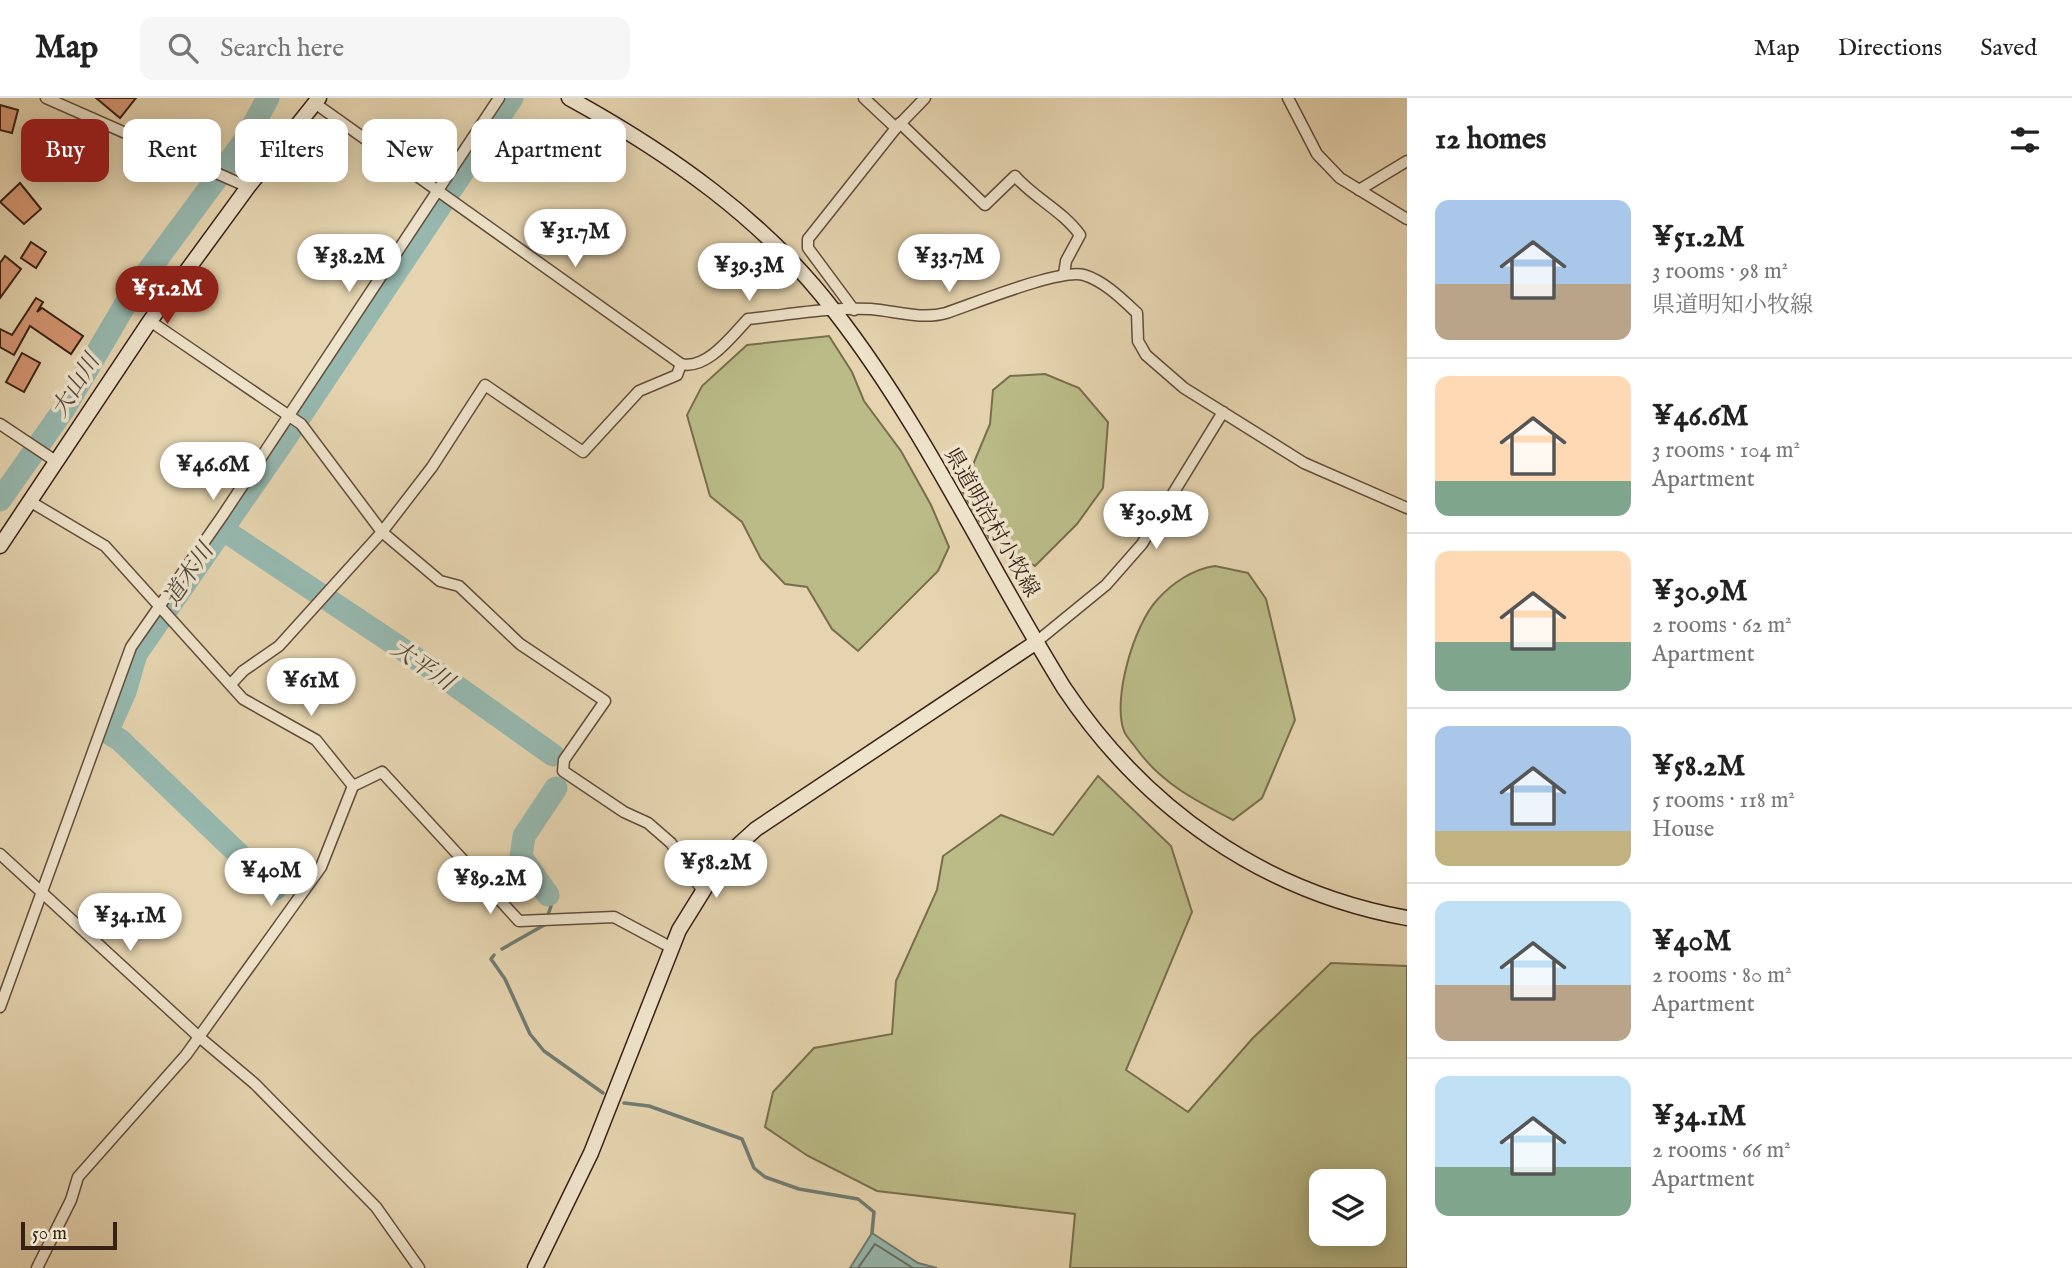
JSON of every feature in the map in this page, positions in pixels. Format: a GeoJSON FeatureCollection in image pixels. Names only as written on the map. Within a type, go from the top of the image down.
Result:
{"type":"FeatureCollection","features":[{"type":"Feature","properties":{"kind":"main road","name":"県道明治村小牧線"},"geometry":{"type":"LineString","coordinates":[[569,98],[628,131],[706,184],[787,258],[834,310],[885,383],[1035,643],[1079,711],[1112,752],[1157,798],[1233,855],[1291,885],[1355,907],[1407,918]]}},
{"type":"Feature","properties":{"kind":"main road"},"geometry":{"type":"LineString","coordinates":[[0,546],[54,460],[242,184],[318,101]]}},
{"type":"Feature","properties":{"kind":"main road"},"geometry":{"type":"LineString","coordinates":[[535,1268],[591,1153],[671,948],[702,890],[723,859],[756,829],[1035,643]]}},
{"type":"Feature","properties":{"kind":"street"},"geometry":{"type":"LineString","coordinates":[[46,98],[242,184]]}},
{"type":"Feature","properties":{"kind":"street"},"geometry":{"type":"LineString","coordinates":[[0,1007],[131,647],[294,419],[499,98]]}},
{"type":"Feature","properties":{"kind":"street"},"geometry":{"type":"LineString","coordinates":[[864,98],[898,125],[985,205],[1015,176],[1027,190],[1072,224],[1080,235],[1066,261],[1064,274]]}},
{"type":"Feature","properties":{"kind":"street"},"geometry":{"type":"LineString","coordinates":[[854,310],[808,248],[807,239],[898,125],[925,98]]}},
{"type":"Feature","properties":{"kind":"street"},"geometry":{"type":"LineString","coordinates":[[1288,98],[1317,154],[1340,178],[1407,219]]}},
{"type":"Feature","properties":{"kind":"street"},"geometry":{"type":"LineString","coordinates":[[318,101],[439,192],[681,364],[698,362],[718,350],[748,319],[834,310],[918,316],[944,314],[981,298],[1064,274],[1084,275],[1118,295],[1137,313],[1138,341],[1146,355],[1184,388],[1304,463],[1407,508]]}},
{"type":"Feature","properties":{"kind":"street"},"geometry":{"type":"LineString","coordinates":[[1359,190],[1407,161]]}},
{"type":"Feature","properties":{"kind":"street"},"geometry":{"type":"LineString","coordinates":[[150,321],[294,419],[382,532],[440,581],[459,586],[520,644],[605,701],[564,760],[563,771],[624,812],[648,823],[671,843],[702,890]]}},
{"type":"Feature","properties":{"kind":"street"},"geometry":{"type":"LineString","coordinates":[[232,683],[243,671],[279,646],[382,532],[432,467],[485,385],[583,452],[639,391],[677,374],[681,364]]}},
{"type":"Feature","properties":{"kind":"street"},"geometry":{"type":"LineString","coordinates":[[1035,643],[1106,585],[1142,544],[1223,412]]}},
{"type":"Feature","properties":{"kind":"street"},"geometry":{"type":"LineString","coordinates":[[0,424],[54,460]]}},
{"type":"Feature","properties":{"kind":"street"},"geometry":{"type":"LineString","coordinates":[[30,502],[95,537],[160,604],[232,683],[243,699],[316,740],[353,786]]}},
{"type":"Feature","properties":{"kind":"street"},"geometry":{"type":"LineString","coordinates":[[37,1268],[71,1200],[78,1177],[186,1055],[321,867],[353,786],[382,772],[519,921],[614,917],[671,948]]}},
{"type":"Feature","properties":{"kind":"street"},"geometry":{"type":"LineString","coordinates":[[0,854],[198,1036],[255,1084],[376,1207],[419,1268]]}},
{"type":"Feature","properties":{"kind":"green space"},"geometry":{"type":"Polygon","coordinates":[[[829,336],[852,372],[864,401],[901,451],[931,505],[949,547],[938,571],[858,651],[832,629],[807,587],[785,584],[761,559],[742,522],[710,496],[687,415],[702,386],[747,345],[829,336]]]}},
{"type":"Feature","properties":{"kind":"green space"},"geometry":{"type":"Polygon","coordinates":[[[1045,374],[1079,388],[1108,422],[1103,488],[1077,524],[1035,566],[989,538],[962,491],[990,424],[993,390],[1010,376],[1045,374]]]}},
{"type":"Feature","properties":{"kind":"green space"},"geometry":{"type":"Polygon","coordinates":[[[1215,566],[1248,573],[1266,599],[1295,720],[1262,798],[1233,820],[1193,798],[1156,771],[1126,735],[1121,717],[1127,663],[1148,611],[1176,583],[1199,570],[1215,566]]]}},
{"type":"Feature","properties":{"kind":"green space"},"geometry":{"type":"Polygon","coordinates":[[[1098,776],[1171,846],[1192,912],[1126,1070],[1188,1112],[1252,1039],[1331,963],[1407,966],[1407,1268],[1070,1268],[1075,1214],[877,1191],[808,1156],[765,1127],[773,1092],[814,1048],[892,1034],[896,981],[937,890],[943,856],[1001,815],[1053,835],[1098,776]]]}},
{"type":"Feature","properties":{"kind":"water"},"geometry":{"type":"Polygon","coordinates":[[[872,1233],[918,1263],[937,1268],[850,1268],[872,1233]]]}},
{"type":"Feature","properties":{"kind":"building"},"geometry":{"type":"Polygon","coordinates":[[[96,98],[136,98],[120,118],[96,98]]]}},
{"type":"Feature","properties":{"kind":"building"},"geometry":{"type":"Polygon","coordinates":[[[0,105],[18,110],[12,133],[0,130],[0,105]]]}},
{"type":"Feature","properties":{"kind":"building"},"geometry":{"type":"Polygon","coordinates":[[[20,183],[41,209],[24,224],[0,202],[20,183]]]}},
{"type":"Feature","properties":{"kind":"building"},"geometry":{"type":"Polygon","coordinates":[[[31,242],[46,252],[36,268],[21,258],[31,242]]]}},
{"type":"Feature","properties":{"kind":"building"},"geometry":{"type":"Polygon","coordinates":[[[5,256],[21,269],[0,298],[0,263],[5,256]]]}},
{"type":"Feature","properties":{"kind":"building"},"geometry":{"type":"Polygon","coordinates":[[[36,298],[43,302],[37,312],[42,308],[83,336],[71,354],[30,326],[14,355],[0,347],[0,329],[12,335],[36,298]]]}},
{"type":"Feature","properties":{"kind":"building"},"geometry":{"type":"Polygon","coordinates":[[[22,353],[40,363],[24,392],[6,382],[22,353]]]}},
{"type":"Feature","properties":{"kind":"waterway","name":"大山川"},"geometry":{"type":"LineString","coordinates":[[0,500],[64,409],[132,293],[245,140],[268,98]]}},
{"type":"Feature","properties":{"kind":"waterway","name":"道木川"},"geometry":{"type":"LineString","coordinates":[[275,889],[120,740],[107,732],[125,692],[136,654],[285,439],[512,98]]}},
{"type":"Feature","properties":{"kind":"waterway","name":"大平川"},"geometry":{"type":"LineString","coordinates":[[222,529],[432,669],[553,755]]}},
{"type":"Feature","properties":{"kind":"waterway","name":"大平川"},"geometry":{"type":"LineString","coordinates":[[548,895],[521,857],[524,836],[556,788]]}},
{"type":"Feature","properties":{"kind":"waterway"},"geometry":{"type":"LineString","coordinates":[[548,895],[551,906],[548,915]]}},
{"type":"Feature","properties":{"kind":"waterway"},"geometry":{"type":"LineString","coordinates":[[502,949],[546,924]]}},
{"type":"Feature","properties":{"kind":"waterway"},"geometry":{"type":"LineString","coordinates":[[494,955],[491,959],[505,979],[530,1034],[544,1051],[603,1093]]}},
{"type":"Feature","properties":{"kind":"waterway"},"geometry":{"type":"LineString","coordinates":[[624,1103],[649,1106],[742,1139],[754,1168],[765,1177],[799,1189],[858,1199],[874,1212],[872,1233]]}}]}
